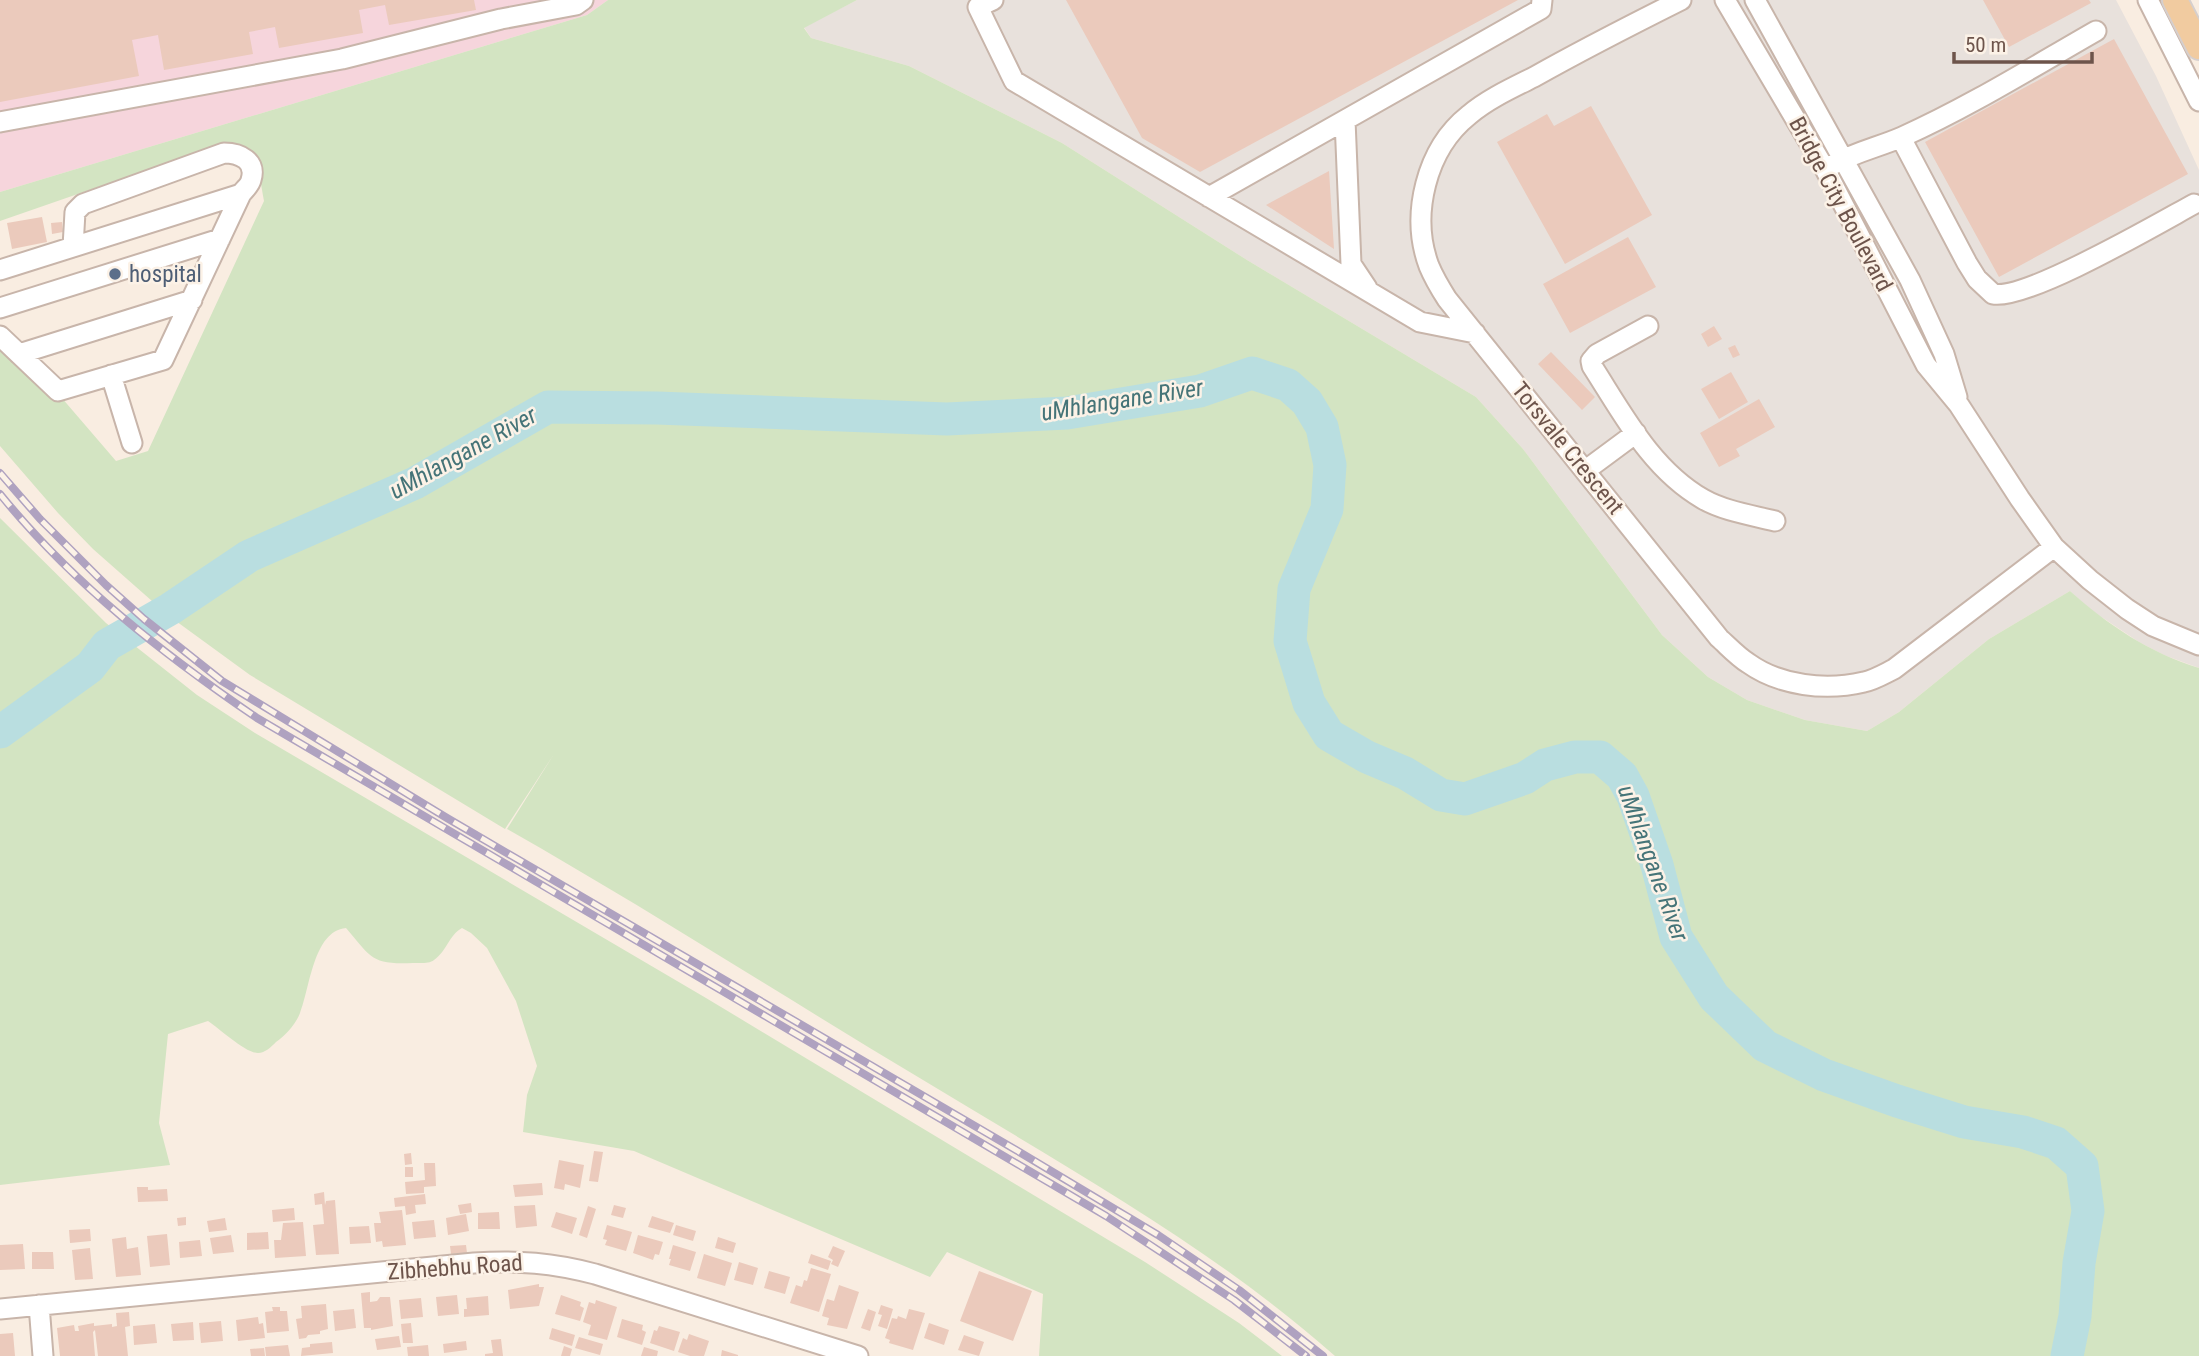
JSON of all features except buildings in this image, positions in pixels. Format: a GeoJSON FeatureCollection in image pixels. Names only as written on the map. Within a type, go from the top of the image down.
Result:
{"type":"FeatureCollection","features":[{"type":"Feature","properties":{"kind":"main road"},"geometry":{"type":"LineString","coordinates":[[2175,0],[2199,47]]}},
{"type":"Feature","properties":{"kind":"street"},"geometry":{"type":"LineString","coordinates":[[0,122],[342,59],[501,19],[576,5],[583,0]]}},
{"type":"Feature","properties":{"kind":"street"},"geometry":{"type":"LineString","coordinates":[[993,0],[978,8],[1014,81],[1420,322],[1475,332]]}},
{"type":"Feature","properties":{"kind":"street"},"geometry":{"type":"LineString","coordinates":[[1209,197],[1541,9],[1542,0]]}},
{"type":"Feature","properties":{"kind":"street","name":"Bridge City Boulevard"},"geometry":{"type":"LineString","coordinates":[[1726,0],[1825,169],[1926,365],[1959,405],[2054,547],[2127,609],[2153,625],[2199,645]]}},
{"type":"Feature","properties":{"kind":"street","name":"Bridge City Boulevard"},"geometry":{"type":"LineString","coordinates":[[1755,0],[1910,280],[1944,354],[1959,405]]}},
{"type":"Feature","properties":{"kind":"street"},"geometry":{"type":"LineString","coordinates":[[2148,0],[2199,101]]}},
{"type":"Feature","properties":{"kind":"street","name":"Torsvale Crescent"},"geometry":{"type":"LineString","coordinates":[[1672,3],[1486,103],[1468,115],[1445,142],[1426,183],[1421,231],[1428,264],[1447,299],[1719,638],[1747,663],[1775,678],[1837,687],[1866,682],[1894,669],[2054,547]]}},
{"type":"Feature","properties":{"kind":"street"},"geometry":{"type":"LineString","coordinates":[[1825,169],[1843,159],[1901,138],[2096,31]]}},
{"type":"Feature","properties":{"kind":"street"},"geometry":{"type":"LineString","coordinates":[[1345,121],[1350,264],[1369,291]]}},
{"type":"Feature","properties":{"kind":"street"},"geometry":{"type":"LineString","coordinates":[[1901,138],[1967,263],[1977,279],[1993,294],[2012,294],[2059,275],[2194,204]]}},
{"type":"Feature","properties":{"kind":"street"},"geometry":{"type":"LineString","coordinates":[[0,336],[58,391],[163,360],[241,194],[251,180],[251,167],[246,157],[224,153],[83,204],[75,212],[73,247]]}},
{"type":"Feature","properties":{"kind":"street"},"geometry":{"type":"LineString","coordinates":[[0,270],[241,194]]}},
{"type":"Feature","properties":{"kind":"street"},"geometry":{"type":"LineString","coordinates":[[1,302],[220,239]]}},
{"type":"Feature","properties":{"kind":"street"},"geometry":{"type":"LineString","coordinates":[[19,354],[192,300]]}},
{"type":"Feature","properties":{"kind":"street"},"geometry":{"type":"LineString","coordinates":[[1648,326],[1597,354],[1591,361],[1592,366],[1652,457],[1679,482],[1703,499],[1728,510],[1775,522]]}},
{"type":"Feature","properties":{"kind":"street"},"geometry":{"type":"LineString","coordinates":[[1926,365],[1944,354]]}},
{"type":"Feature","properties":{"kind":"street"},"geometry":{"type":"LineString","coordinates":[[111,375],[132,443]]}},
{"type":"Feature","properties":{"kind":"street"},"geometry":{"type":"LineString","coordinates":[[1586,470],[1636,433]]}},
{"type":"Feature","properties":{"kind":"street","name":"Zibhebhu Road"},"geometry":{"type":"LineString","coordinates":[[0,1309],[474,1263],[528,1261],[595,1274],[858,1356]]}},
{"type":"Feature","properties":{"kind":"street"},"geometry":{"type":"LineString","coordinates":[[39,1305],[43,1356]]}},
{"type":"Feature","properties":{"kind":"shaded area"},"geometry":{"type":"Polygon","coordinates":[[[0,0],[608,0],[587,15],[0,192],[0,0]]]}},
{"type":"Feature","properties":{"kind":"shaded area"},"geometry":{"type":"Polygon","coordinates":[[[857,0],[2116,0],[2156,76],[2199,170],[2199,668],[2139,642],[2091,610],[2070,591],[1989,639],[1899,712],[1867,731],[1805,720],[1747,700],[1708,677],[1662,635],[1523,449],[1476,397],[1247,260],[1062,143],[909,66],[811,38],[804,27],[857,0]]]}},
{"type":"Feature","properties":{"kind":"green space"},"geometry":{"type":"Polygon","coordinates":[[[608,0],[857,0],[804,28],[811,38],[909,66],[1062,143],[1247,260],[1476,397],[1523,449],[1662,635],[1708,677],[1747,700],[1805,720],[1867,731],[1899,712],[1989,639],[2070,591],[2130,637],[2199,668],[2199,1356],[1335,1356],[1238,1279],[1135,1209],[507,829],[554,754],[505,829],[250,675],[169,616],[93,549],[0,446],[0,326],[116,461],[148,451],[264,201],[254,160],[242,148],[232,145],[219,145],[0,221],[0,192],[587,15],[608,0]]]}},
{"type":"Feature","properties":{"kind":"green space"},"geometry":{"type":"Polygon","coordinates":[[[0,518],[106,623],[197,695],[255,733],[706,998],[1145,1262],[1239,1323],[1282,1356],[1039,1356],[1043,1294],[947,1252],[930,1277],[634,1151],[523,1132],[527,1095],[537,1066],[516,1001],[487,948],[462,928],[438,956],[427,963],[380,960],[367,952],[346,928],[335,932],[326,939],[314,963],[296,1021],[263,1052],[246,1049],[208,1021],[168,1034],[159,1123],[170,1165],[0,1185],[0,518]]]}},
{"type":"Feature","properties":{"kind":"waterway","name":"uMhlangane River"},"geometry":{"type":"LineString","coordinates":[[0,732],[90,667],[107,645],[170,609],[249,556],[415,483],[548,407],[657,408],[947,419],[1067,413],[1200,391],[1252,373],[1288,385],[1307,402],[1322,427],[1330,465],[1327,509],[1294,589],[1290,641],[1309,703],[1329,735],[1367,757],[1405,773],[1441,795],[1465,799],[1525,778],[1545,765],[1575,757],[1600,757],[1622,776],[1633,796],[1657,865],[1676,937],[1714,997],[1765,1046],[1824,1075],[1897,1101],[1964,1122],[2023,1132],[2056,1143],[2082,1166],[2088,1211],[2079,1263],[2075,1316],[2067,1356]]}},
{"type":"Feature","properties":{"kind":"railway"},"geometry":{"type":"LineString","coordinates":[[0,473],[40,519],[106,585],[222,681],[447,818],[1158,1235],[1239,1290],[1323,1356]]}},
{"type":"Feature","properties":{"kind":"railway"},"geometry":{"type":"LineString","coordinates":[[0,494],[57,558],[120,615],[187,669],[257,718],[1106,1216],[1234,1300],[1306,1356]]}},
{"type":"Feature","properties":{"kind":"place","name":"hospital"},"geometry":{"type":"Point","coordinates":[115,274]}}]}
